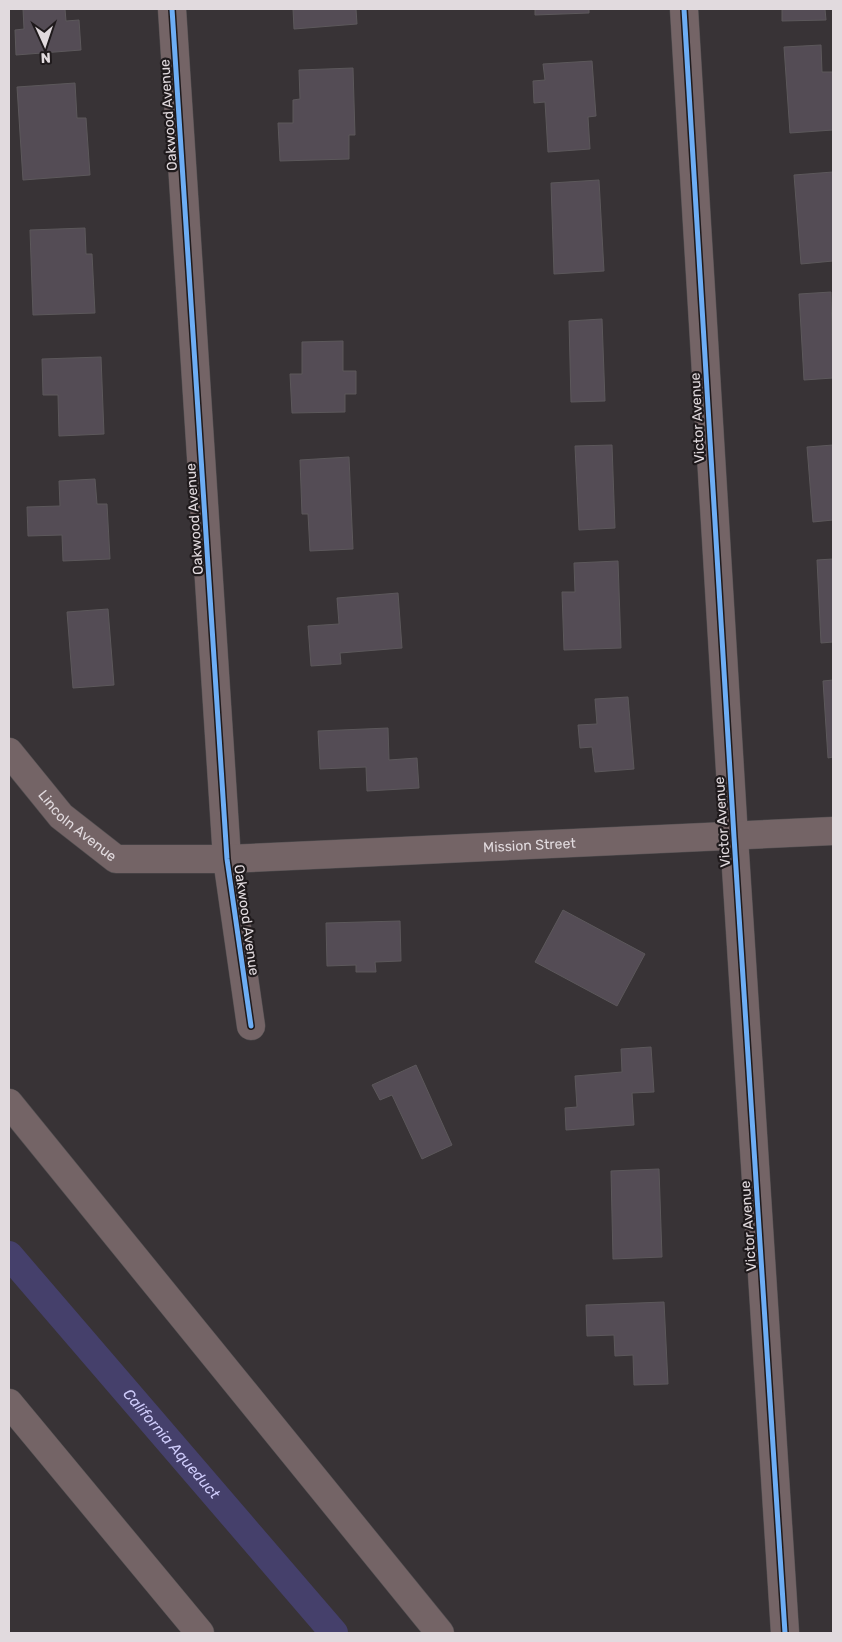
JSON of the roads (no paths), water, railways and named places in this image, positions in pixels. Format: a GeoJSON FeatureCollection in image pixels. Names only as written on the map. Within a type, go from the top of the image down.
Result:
{"type":"FeatureCollection","features":[{"type":"Feature","properties":{"kind":"street","name":"Oakwood Avenue"},"geometry":{"type":"LineString","coordinates":[[172,9],[227,859],[251,1026]]}},
{"type":"Feature","properties":{"kind":"street","name":"Victor Avenue"},"geometry":{"type":"LineString","coordinates":[[684,9],[734,837],[786,1633]]}},
{"type":"Feature","properties":{"kind":"street","name":"Lincoln Avenue"},"geometry":{"type":"LineString","coordinates":[[9,752],[61,816],[116,859],[227,859]]}},
{"type":"Feature","properties":{"kind":"street","name":"Mission Street"},"geometry":{"type":"LineString","coordinates":[[227,859],[833,832]]}},
{"type":"Feature","properties":{"kind":"street"},"geometry":{"type":"LineString","coordinates":[[9,1103],[440,1633]]}},
{"type":"Feature","properties":{"kind":"street"},"geometry":{"type":"LineString","coordinates":[[9,1403],[200,1633]]}},
{"type":"Feature","properties":{"kind":"waterway","name":"California Aqueduct"},"geometry":{"type":"LineString","coordinates":[[9,1255],[334,1633]]}}]}
